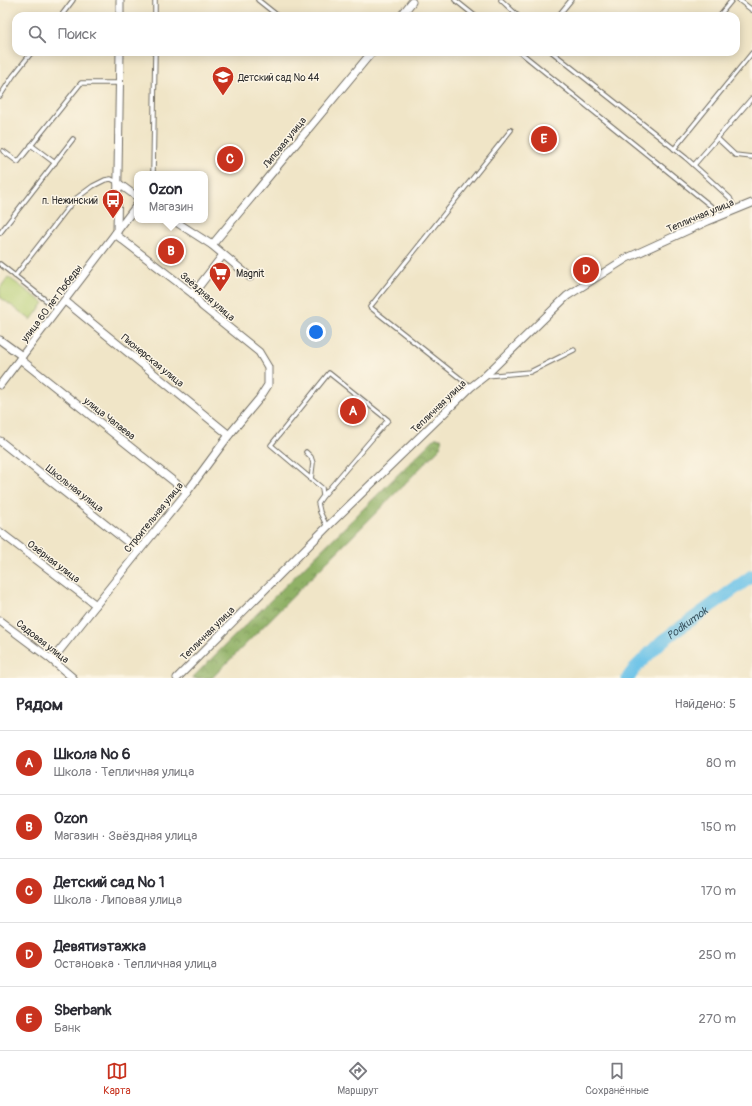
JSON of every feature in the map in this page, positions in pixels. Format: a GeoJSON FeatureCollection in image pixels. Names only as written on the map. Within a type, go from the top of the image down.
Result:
{"type":"FeatureCollection","features":[{"type":"Feature","properties":{"kind":"street"},"geometry":{"type":"LineString","coordinates":[[120,0],[120,12]]}},
{"type":"Feature","properties":{"kind":"street"},"geometry":{"type":"LineString","coordinates":[[404,12],[412,2]]}},
{"type":"Feature","properties":{"kind":"street"},"geometry":{"type":"LineString","coordinates":[[116,233],[120,56]]}},
{"type":"Feature","properties":{"kind":"street","name":"Липовая улица"},"geometry":{"type":"LineString","coordinates":[[212,245],[369,56]]}},
{"type":"Feature","properties":{"kind":"street"},"geometry":{"type":"LineString","coordinates":[[118,183],[134,195]]}},
{"type":"Feature","properties":{"kind":"street","name":"Тепличная улица"},"geometry":{"type":"LineString","coordinates":[[177,678],[327,526],[567,296],[627,258],[752,203]]}},
{"type":"Feature","properties":{"kind":"street","name":"улица 60 лет Победы"},"geometry":{"type":"LineString","coordinates":[[0,385],[134,209]]}},
{"type":"Feature","properties":{"kind":"street"},"geometry":{"type":"LineString","coordinates":[[178,223],[212,245],[250,277]]}},
{"type":"Feature","properties":{"kind":"street","name":"Звёздная улица"},"geometry":{"type":"LineString","coordinates":[[116,233],[193,294],[202,306],[258,352],[268,367],[268,385]]}},
{"type":"Feature","properties":{"kind":"street"},"geometry":{"type":"LineString","coordinates":[[193,294],[223,254]]}},
{"type":"Feature","properties":{"kind":"street","name":"Пионерская улица"},"geometry":{"type":"LineString","coordinates":[[65,301],[229,435]]}},
{"type":"Feature","properties":{"kind":"street","name":"улица Чапаева"},"geometry":{"type":"LineString","coordinates":[[0,340],[187,492]]}},
{"type":"Feature","properties":{"kind":"street","name":"Строительная улица"},"geometry":{"type":"LineString","coordinates":[[52,660],[187,492],[229,435],[259,399],[268,385]]}},
{"type":"Feature","properties":{"kind":"street","name":"Школьная улица"},"geometry":{"type":"LineString","coordinates":[[0,441],[139,551]]}},
{"type":"Feature","properties":{"kind":"street","name":"Озёрная улица"},"geometry":{"type":"LineString","coordinates":[[0,532],[96,605]]}},
{"type":"Feature","properties":{"kind":"street","name":"Садовая улица"},"geometry":{"type":"LineString","coordinates":[[0,621],[52,660],[73,678]]}},
{"type":"Feature","properties":{"kind":"lane"},"geometry":{"type":"LineString","coordinates":[[64,12],[73,0]]}},
{"type":"Feature","properties":{"kind":"lane"},"geometry":{"type":"LineString","coordinates":[[155,0],[155,12]]}},
{"type":"Feature","properties":{"kind":"lane"},"geometry":{"type":"LineString","coordinates":[[258,0],[273,12]]}},
{"type":"Feature","properties":{"kind":"lane"},"geometry":{"type":"LineString","coordinates":[[455,0],[470,12]]}},
{"type":"Feature","properties":{"kind":"lane"},"geometry":{"type":"LineString","coordinates":[[502,0],[514,12]]}},
{"type":"Feature","properties":{"kind":"lane"},"geometry":{"type":"LineString","coordinates":[[561,12],[571,0]]}},
{"type":"Feature","properties":{"kind":"lane"},"geometry":{"type":"LineString","coordinates":[[722,12],[732,0]]}},
{"type":"Feature","properties":{"kind":"lane"},"geometry":{"type":"LineString","coordinates":[[739,0],[752,10]]}},
{"type":"Feature","properties":{"kind":"lane"},"geometry":{"type":"LineString","coordinates":[[674,149],[752,53]]}},
{"type":"Feature","properties":{"kind":"lane"},"geometry":{"type":"LineString","coordinates":[[0,96],[29,56]]}},
{"type":"Feature","properties":{"kind":"lane"},"geometry":{"type":"LineString","coordinates":[[153,171],[155,56]]}},
{"type":"Feature","properties":{"kind":"lane"},"geometry":{"type":"LineString","coordinates":[[525,56],[717,210],[720,217]]}},
{"type":"Feature","properties":{"kind":"lane"},"geometry":{"type":"LineString","coordinates":[[557,56],[694,165],[730,198],[735,210]]}},
{"type":"Feature","properties":{"kind":"lane"},"geometry":{"type":"LineString","coordinates":[[3,151],[18,162],[81,83],[119,83]]}},
{"type":"Feature","properties":{"kind":"lane"},"geometry":{"type":"LineString","coordinates":[[694,165],[752,98]]}},
{"type":"Feature","properties":{"kind":"lane"},"geometry":{"type":"LineString","coordinates":[[471,387],[370,307],[510,130]]}},
{"type":"Feature","properties":{"kind":"lane"},"geometry":{"type":"LineString","coordinates":[[717,138],[735,155],[752,157]]}},
{"type":"Feature","properties":{"kind":"lane"},"geometry":{"type":"LineString","coordinates":[[0,233],[73,139]]}},
{"type":"Feature","properties":{"kind":"lane"},"geometry":{"type":"LineString","coordinates":[[32,144],[55,163]]}},
{"type":"Feature","properties":{"kind":"lane"},"geometry":{"type":"LineString","coordinates":[[15,276],[74,200],[93,186],[105,180],[111,179],[118,183]]}},
{"type":"Feature","properties":{"kind":"lane"},"geometry":{"type":"LineString","coordinates":[[0,264],[58,309]]}},
{"type":"Feature","properties":{"kind":"lane"},"geometry":{"type":"LineString","coordinates":[[485,376],[530,372],[574,350]]}},
{"type":"Feature","properties":{"kind":"lane"},"geometry":{"type":"LineString","coordinates":[[323,496],[322,488],[271,445],[329,373],[388,420],[318,503],[320,512],[327,526]]}},
{"type":"Feature","properties":{"kind":"lane"},"geometry":{"type":"LineString","coordinates":[[306,452],[311,457],[313,463],[311,480]]}},
{"type":"Feature","properties":{"kind":"green space"},"geometry":{"type":"Polygon","coordinates":[[[8,277],[44,303],[31,320],[0,297],[0,288],[8,277]]]}},
{"type":"Feature","properties":{"kind":"green space"},"geometry":{"type":"Polygon","coordinates":[[[435,438],[441,438],[442,442],[440,448],[212,678],[192,678],[435,438]]]}},
{"type":"Feature","properties":{"kind":"waterway","name":"Podkumok"},"geometry":{"type":"LineString","coordinates":[[628,678],[635,668],[662,641],[752,576]]}},
{"type":"Feature","properties":{"kind":"place","name":"Детский сад № 44"},"geometry":{"type":"Point","coordinates":[223,96]}},
{"type":"Feature","properties":{"kind":"place","name":"Sberbank"},"geometry":{"type":"Point","coordinates":[544,139]}},
{"type":"Feature","properties":{"kind":"place","name":"Детский сад № 1"},"geometry":{"type":"Point","coordinates":[230,159]}},
{"type":"Feature","properties":{"kind":"place","name":"п. Нежинский"},"geometry":{"type":"Point","coordinates":[113,220]}},
{"type":"Feature","properties":{"kind":"place","name":"Ozon"},"geometry":{"type":"Point","coordinates":[171,251]}},
{"type":"Feature","properties":{"kind":"place","name":"Девятиэтажка"},"geometry":{"type":"Point","coordinates":[586,270]}},
{"type":"Feature","properties":{"kind":"place","name":"Magnit"},"geometry":{"type":"Point","coordinates":[220,292]}},
{"type":"Feature","properties":{"kind":"place","name":"Школа № 6"},"geometry":{"type":"Point","coordinates":[353,411]}}]}
